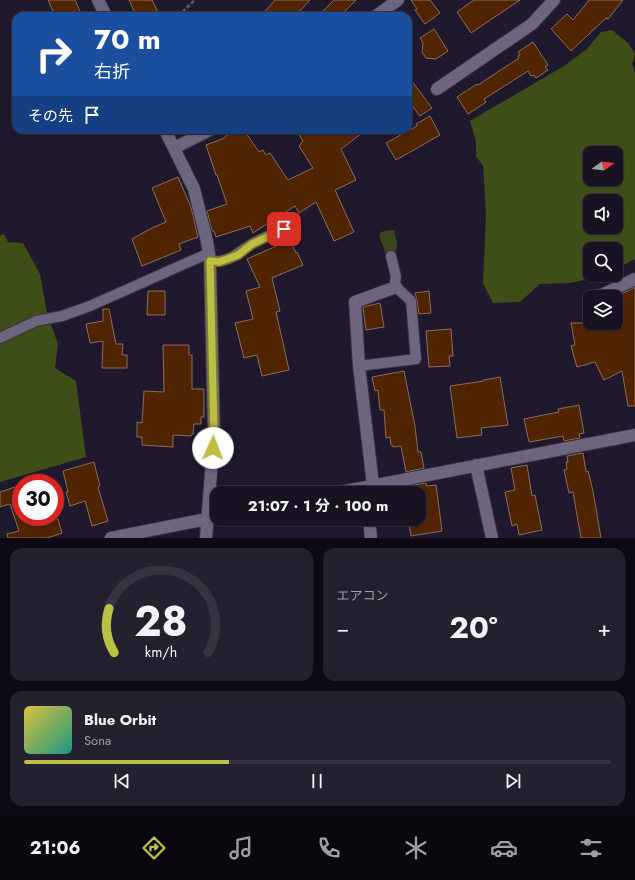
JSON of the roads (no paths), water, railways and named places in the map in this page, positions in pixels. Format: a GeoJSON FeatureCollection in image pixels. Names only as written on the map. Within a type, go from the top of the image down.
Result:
{"type":"FeatureCollection","features":[{"type":"Feature","properties":{"kind":"street"},"geometry":{"type":"LineString","coordinates":[[98,0],[104,12]]}},
{"type":"Feature","properties":{"kind":"street"},"geometry":{"type":"LineString","coordinates":[[382,12],[398,0]]}},
{"type":"Feature","properties":{"kind":"street"},"geometry":{"type":"LineString","coordinates":[[436,89],[532,24],[554,0]]}},
{"type":"Feature","properties":{"kind":"street"},"geometry":{"type":"LineString","coordinates":[[167,134],[194,189],[206,234],[209,257],[214,434],[213,486]]}},
{"type":"Feature","properties":{"kind":"street"},"geometry":{"type":"LineString","coordinates":[[174,148],[202,134]]}},
{"type":"Feature","properties":{"kind":"street"},"geometry":{"type":"LineString","coordinates":[[612,290],[635,279]]}},
{"type":"Feature","properties":{"kind":"street"},"geometry":{"type":"LineString","coordinates":[[368,486],[355,302],[396,287]]}},
{"type":"Feature","properties":{"kind":"street"},"geometry":{"type":"LineString","coordinates":[[377,486],[476,465],[635,435]]}},
{"type":"Feature","properties":{"kind":"street"},"geometry":{"type":"LineString","coordinates":[[476,465],[492,538]]}},
{"type":"Feature","properties":{"kind":"street"},"geometry":{"type":"LineString","coordinates":[[111,538],[210,518]]}},
{"type":"Feature","properties":{"kind":"street"},"geometry":{"type":"LineString","coordinates":[[206,538],[210,525]]}},
{"type":"Feature","properties":{"kind":"street"},"geometry":{"type":"LineString","coordinates":[[370,526],[371,538]]}},
{"type":"Feature","properties":{"kind":"lane"},"geometry":{"type":"LineString","coordinates":[[0,338],[36,321],[62,316],[90,306],[209,257],[219,262],[238,255],[252,244],[284,229]]}},
{"type":"Feature","properties":{"kind":"lane"},"geometry":{"type":"LineString","coordinates":[[359,366],[416,359],[411,301],[396,287],[396,277],[391,256]]}}]}
